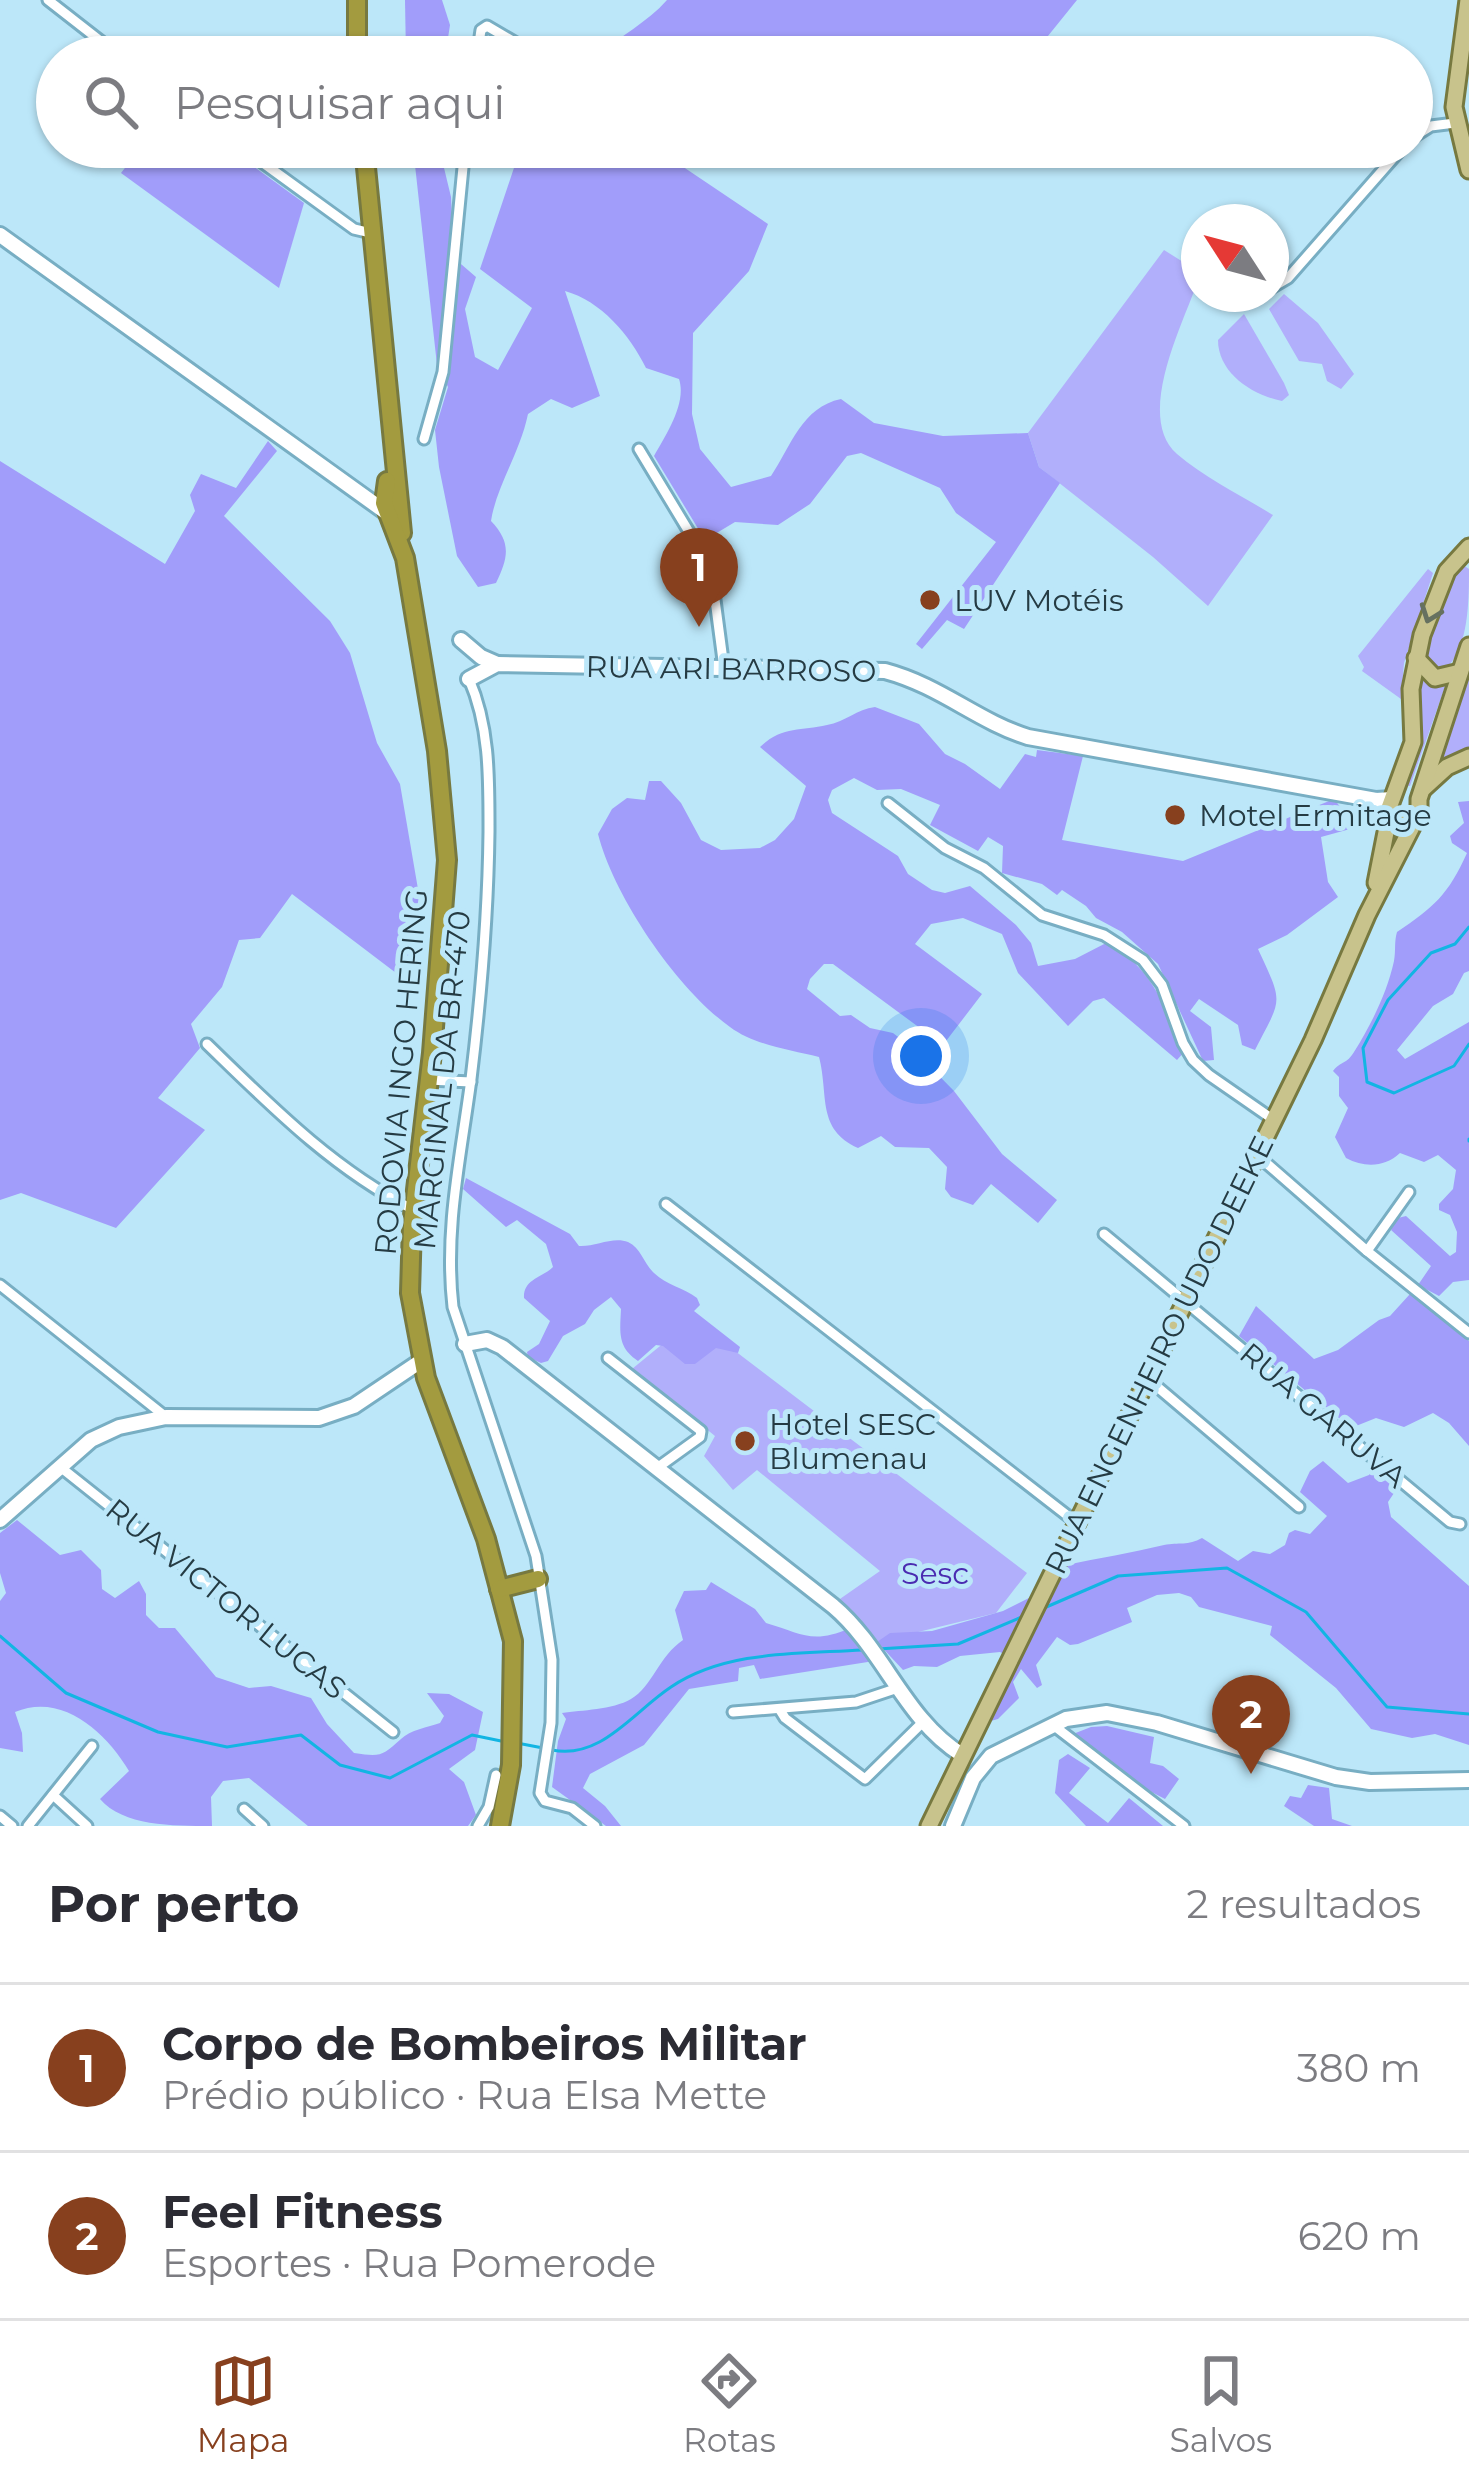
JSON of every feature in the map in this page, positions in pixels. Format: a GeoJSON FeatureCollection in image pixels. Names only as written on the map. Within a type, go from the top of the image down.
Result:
{"type":"FeatureCollection","features":[{"type":"Feature","properties":{"kind":"highway"},"geometry":{"type":"LineString","coordinates":[[357,0],[357,36]]}},
{"type":"Feature","properties":{"kind":"highway"},"geometry":{"type":"LineString","coordinates":[[366,168],[405,558]]}},
{"type":"Feature","properties":{"kind":"highway"},"geometry":{"type":"LineString","coordinates":[[387,481],[387,513],[405,558]]}},
{"type":"Feature","properties":{"kind":"highway","name":"RODOVIA INGO HERING"},"geometry":{"type":"LineString","coordinates":[[405,558],[442,785],[447,860],[413,1210],[410,1293],[421,1361],[500,1589],[513,1641],[514,1714],[503,1770],[500,1826]]}},
{"type":"Feature","properties":{"kind":"highway"},"geometry":{"type":"LineString","coordinates":[[500,1589],[538,1579]]}},
{"type":"Feature","properties":{"kind":"main road"},"geometry":{"type":"LineString","coordinates":[[1468,0],[1455,123],[1469,170]]}},
{"type":"Feature","properties":{"kind":"main road","name":"RUA ENGENHEIRO UDO DEEKE"},"geometry":{"type":"LineString","coordinates":[[1367,915],[1389,802],[1413,742],[1411,696],[1416,658],[1440,587],[1466,554]]}},
{"type":"Feature","properties":{"kind":"main road"},"geometry":{"type":"LineString","coordinates":[[1420,795],[1469,646]]}},
{"type":"Feature","properties":{"kind":"main road"},"geometry":{"type":"LineString","coordinates":[[1416,658],[1436,678],[1460,672]]}},
{"type":"Feature","properties":{"kind":"main road"},"geometry":{"type":"LineString","coordinates":[[1420,795],[1447,767],[1469,758]]}},
{"type":"Feature","properties":{"kind":"main road"},"geometry":{"type":"LineString","coordinates":[[1415,818],[1404,823],[1389,802],[1408,792],[1420,795]]}},
{"type":"Feature","properties":{"kind":"main road","name":"RUA ENGENHEIRO UDO DEEKE"},"geometry":{"type":"LineString","coordinates":[[932,1826],[962,1756],[1258,1155],[1420,810],[1420,795]]}},
{"type":"Feature","properties":{"kind":"street"},"geometry":{"type":"LineString","coordinates":[[48,0],[94,36]]}},
{"type":"Feature","properties":{"kind":"street"},"geometry":{"type":"LineString","coordinates":[[480,36],[487,26],[504,36]]}},
{"type":"Feature","properties":{"kind":"street"},"geometry":{"type":"LineString","coordinates":[[1433,126],[1455,123]]}},
{"type":"Feature","properties":{"kind":"street"},"geometry":{"type":"LineString","coordinates":[[270,168],[354,229],[371,233]]}},
{"type":"Feature","properties":{"kind":"street"},"geometry":{"type":"LineString","coordinates":[[424,439],[443,372],[463,168]]}},
{"type":"Feature","properties":{"kind":"street"},"geometry":{"type":"LineString","coordinates":[[1289,277],[1385,168]]}},
{"type":"Feature","properties":{"kind":"street"},"geometry":{"type":"LineString","coordinates":[[0,235],[387,513]]}},
{"type":"Feature","properties":{"kind":"street"},"geometry":{"type":"LineString","coordinates":[[639,449],[712,578],[724,668]]}},
{"type":"Feature","properties":{"kind":"street"},"geometry":{"type":"LineString","coordinates":[[356,488],[373,488],[387,481],[395,457]]}},
{"type":"Feature","properties":{"kind":"street"},"geometry":{"type":"LineString","coordinates":[[460,640],[497,664]]}},
{"type":"Feature","properties":{"kind":"street"},"geometry":{"type":"LineString","coordinates":[[470,679],[497,664]]}},
{"type":"Feature","properties":{"kind":"street","name":"RUA ARI BARROSO"},"geometry":{"type":"LineString","coordinates":[[497,664],[885,670],[935,688],[1028,737],[1389,802]]}},
{"type":"Feature","properties":{"kind":"street","name":"MARGINAL DA BR-470"},"geometry":{"type":"LineString","coordinates":[[470,679],[482,709],[489,780],[488,897],[471,1082],[448,1237],[453,1307],[521,1506],[538,1579],[552,1660],[551,1723],[540,1792],[544,1801],[572,1808],[595,1826]]}},
{"type":"Feature","properties":{"kind":"street"},"geometry":{"type":"LineString","coordinates":[[888,803],[946,848],[984,868],[1042,915],[1104,935],[1143,960],[1162,985],[1193,1060],[1274,1120]]}},
{"type":"Feature","properties":{"kind":"street"},"geometry":{"type":"LineString","coordinates":[[207,1044],[278,1112],[368,1186],[413,1210]]}},
{"type":"Feature","properties":{"kind":"street"},"geometry":{"type":"LineString","coordinates":[[428,1080],[471,1082]]}},
{"type":"Feature","properties":{"kind":"street"},"geometry":{"type":"LineString","coordinates":[[1258,1155],[1469,1333]]}},
{"type":"Feature","properties":{"kind":"street"},"geometry":{"type":"LineString","coordinates":[[1367,1251],[1409,1192]]}},
{"type":"Feature","properties":{"kind":"street"},"geometry":{"type":"LineString","coordinates":[[666,1204],[1078,1523]]}},
{"type":"Feature","properties":{"kind":"street","name":"RUA GARUVA"},"geometry":{"type":"LineString","coordinates":[[1103,1234],[1450,1522],[1460,1524]]}},
{"type":"Feature","properties":{"kind":"street"},"geometry":{"type":"LineString","coordinates":[[0,1286],[166,1417]]}},
{"type":"Feature","properties":{"kind":"street"},"geometry":{"type":"LineString","coordinates":[[465,1344],[487,1340],[502,1347],[833,1606],[861,1632],[923,1722],[962,1756]]}},
{"type":"Feature","properties":{"kind":"street"},"geometry":{"type":"LineString","coordinates":[[608,1358],[701,1431],[700,1438],[657,1468]]}},
{"type":"Feature","properties":{"kind":"street"},"geometry":{"type":"LineString","coordinates":[[0,1520],[98,1435],[166,1417],[319,1418],[354,1406],[421,1361]]}},
{"type":"Feature","properties":{"kind":"street"},"geometry":{"type":"LineString","coordinates":[[1148,1379],[1299,1507]]}},
{"type":"Feature","properties":{"kind":"street","name":"RUA VICTOR LUCAS"},"geometry":{"type":"LineString","coordinates":[[59,1466],[392,1732]]}},
{"type":"Feature","properties":{"kind":"street"},"geometry":{"type":"LineString","coordinates":[[734,1712],[856,1702],[898,1688]]}},
{"type":"Feature","properties":{"kind":"street"},"geometry":{"type":"LineString","coordinates":[[780,1710],[865,1779],[923,1722]]}},
{"type":"Feature","properties":{"kind":"street"},"geometry":{"type":"LineString","coordinates":[[953,1826],[981,1766],[999,1750],[1084,1715],[1121,1714],[1336,1778],[1469,1780]]}},
{"type":"Feature","properties":{"kind":"street"},"geometry":{"type":"LineString","coordinates":[[1053,1725],[1184,1826]]}},
{"type":"Feature","properties":{"kind":"street"},"geometry":{"type":"LineString","coordinates":[[28,1826],[92,1746]]}},
{"type":"Feature","properties":{"kind":"street"},"geometry":{"type":"LineString","coordinates":[[478,1826],[503,1770]]}},
{"type":"Feature","properties":{"kind":"street"},"geometry":{"type":"LineString","coordinates":[[53,1795],[87,1826]]}},
{"type":"Feature","properties":{"kind":"street"},"geometry":{"type":"LineString","coordinates":[[244,1809],[263,1826]]}},
{"type":"Feature","properties":{"kind":"street"},"geometry":{"type":"LineString","coordinates":[[0,1816],[12,1826]]}},
{"type":"Feature","properties":{"kind":"green space"},"geometry":{"type":"Polygon","coordinates":[[[1164,250],[1181,261],[1181,312],[1186,312],[1161,393],[1165,437],[1188,463],[1273,515],[1208,606],[1039,467],[1028,433],[1164,250]]]}},
{"type":"Feature","properties":{"kind":"green space"},"geometry":{"type":"Polygon","coordinates":[[[1289,298],[1318,323],[1354,374],[1341,389],[1327,381],[1322,364],[1299,361],[1271,312],[1289,312],[1289,298]]]}},
{"type":"Feature","properties":{"kind":"green space"},"geometry":{"type":"Polygon","coordinates":[[[1244,314],[1284,383],[1289,395],[1282,401],[1249,388],[1224,363],[1218,340],[1244,314]]]}},
{"type":"Feature","properties":{"kind":"green space"},"geometry":{"type":"Polygon","coordinates":[[[1460,563],[1469,569],[1465,628],[1456,655],[1438,673],[1424,657],[1445,590],[1460,563]]]}},
{"type":"Feature","properties":{"kind":"green space"},"geometry":{"type":"Polygon","coordinates":[[[1428,569],[1433,573],[1404,663],[1401,699],[1362,671],[1358,656],[1428,569]]]}},
{"type":"Feature","properties":{"kind":"green space"},"geometry":{"type":"Polygon","coordinates":[[[1469,665],[1469,749],[1437,766],[1469,665]]]}},
{"type":"Feature","properties":{"kind":"green space"},"geometry":{"type":"Polygon","coordinates":[[[1418,671],[1446,684],[1410,786],[1403,785],[1418,671]]]}},
{"type":"Feature","properties":{"kind":"green space","name":"Sesc"},"geometry":{"type":"Polygon","coordinates":[[[693,1319],[1027,1573],[996,1613],[877,1642],[837,1601],[880,1571],[757,1470],[733,1490],[704,1456],[715,1436],[632,1369],[693,1319]]]}},
{"type":"Feature","properties":{"kind":"shaded area"},"geometry":{"type":"Polygon","coordinates":[[[405,0],[442,0],[448,36],[406,36],[405,0]]]}},
{"type":"Feature","properties":{"kind":"shaded area"},"geometry":{"type":"Polygon","coordinates":[[[667,0],[1077,0],[1048,36],[623,36],[667,0]]]}},
{"type":"Feature","properties":{"kind":"shaded area"},"geometry":{"type":"Polygon","coordinates":[[[125,168],[256,168],[304,203],[279,288],[121,173],[125,168]]]}},
{"type":"Feature","properties":{"kind":"shaded area"},"geometry":{"type":"Polygon","coordinates":[[[415,168],[444,168],[451,197],[454,258],[476,277],[465,309],[475,357],[498,370],[532,308],[480,269],[514,168],[685,168],[768,224],[749,271],[693,333],[692,414],[700,449],[731,487],[771,476],[807,419],[841,399],[874,423],[943,436],[1028,433],[1039,467],[1060,483],[964,629],[947,620],[922,649],[916,644],[996,542],[956,513],[940,488],[861,453],[847,456],[810,504],[778,525],[735,522],[705,540],[654,456],[678,408],[679,379],[646,368],[613,321],[591,303],[565,291],[600,396],[572,408],[551,399],[528,414],[491,521],[505,544],[503,566],[496,583],[478,587],[457,556],[439,467],[435,430],[448,387],[437,365],[415,168]]]}},
{"type":"Feature","properties":{"kind":"shaded area"},"geometry":{"type":"Polygon","coordinates":[[[268,441],[277,451],[224,516],[330,621],[350,653],[377,743],[400,784],[419,895],[412,945],[400,976],[292,894],[260,938],[239,940],[222,987],[191,1024],[200,1048],[158,1098],[205,1130],[116,1228],[21,1193],[0,1200],[0,461],[165,564],[195,511],[190,495],[201,474],[236,488],[268,441]]]}},
{"type":"Feature","properties":{"kind":"shaded area"},"geometry":{"type":"Polygon","coordinates":[[[875,707],[919,724],[945,754],[1000,789],[1025,754],[1036,757],[1037,750],[1083,756],[1062,840],[1183,861],[1334,799],[1348,817],[1350,829],[1321,837],[1328,882],[1338,897],[1287,935],[1258,949],[1276,1001],[1255,1050],[1242,1045],[1238,1025],[1199,999],[1190,1011],[1211,1027],[1214,1060],[1203,1061],[1158,964],[1122,932],[1062,890],[1057,895],[1042,884],[1002,873],[1003,846],[988,837],[978,851],[930,825],[940,805],[901,789],[877,790],[854,778],[832,790],[828,800],[832,813],[898,856],[908,874],[932,890],[945,893],[970,886],[1016,925],[1031,943],[1038,966],[1075,959],[1108,942],[1137,965],[1163,1004],[1184,1052],[1177,1060],[1104,998],[1093,1001],[1068,1026],[1018,973],[1002,934],[963,918],[931,924],[915,944],[982,994],[943,1045],[833,964],[824,964],[810,979],[807,989],[840,1016],[851,1015],[870,1028],[893,1033],[910,1046],[954,1091],[1002,1154],[1057,1200],[1038,1223],[991,1184],[973,1205],[951,1197],[945,1189],[947,1167],[929,1148],[895,1147],[881,1136],[858,1148],[845,1140],[826,1110],[819,1057],[750,1038],[730,1027],[689,990],[633,913],[598,834],[612,809],[627,798],[645,800],[649,781],[661,781],[681,803],[701,840],[721,850],[760,848],[775,840],[794,819],[806,786],[760,747],[784,732],[833,723],[875,707]]]}},
{"type":"Feature","properties":{"kind":"shaded area"},"geometry":{"type":"Polygon","coordinates":[[[1469,801],[1469,971],[1453,994],[1433,1006],[1397,1050],[1405,1059],[1469,1022],[1469,1280],[1453,1282],[1439,1296],[1418,1285],[1431,1266],[1391,1230],[1398,1218],[1406,1216],[1450,1256],[1456,1252],[1457,1232],[1439,1204],[1453,1189],[1456,1170],[1438,1155],[1424,1162],[1400,1153],[1374,1164],[1346,1158],[1335,1137],[1348,1108],[1339,1096],[1339,1077],[1333,1071],[1351,1056],[1378,1008],[1394,961],[1397,932],[1439,899],[1460,867],[1467,853],[1450,836],[1464,823],[1458,802],[1469,801]]]}},
{"type":"Feature","properties":{"kind":"shaded area"},"geometry":{"type":"Polygon","coordinates":[[[466,1178],[570,1234],[579,1246],[628,1242],[659,1277],[697,1298],[700,1305],[694,1311],[740,1347],[738,1353],[716,1348],[695,1364],[685,1364],[656,1345],[638,1361],[623,1344],[621,1309],[611,1297],[585,1324],[563,1336],[548,1361],[528,1357],[550,1321],[524,1298],[530,1283],[553,1267],[546,1244],[517,1220],[506,1227],[463,1189],[466,1178]]]}},
{"type":"Feature","properties":{"kind":"shaded area"},"geometry":{"type":"Polygon","coordinates":[[[1410,1294],[1469,1341],[1469,1446],[1433,1413],[1404,1427],[1376,1418],[1351,1428],[1239,1336],[1256,1306],[1314,1359],[1338,1350],[1390,1316],[1410,1294]]]}},
{"type":"Feature","properties":{"kind":"shaded area"},"geometry":{"type":"Polygon","coordinates":[[[1323,1461],[1348,1483],[1369,1475],[1374,1465],[1400,1484],[1388,1502],[1391,1517],[1469,1586],[1469,1745],[1435,1734],[1412,1738],[1371,1729],[1336,1688],[1270,1635],[1272,1626],[1199,1607],[1191,1597],[1179,1593],[1157,1595],[1127,1608],[1132,1622],[1078,1644],[1057,1637],[1036,1665],[1042,1685],[1037,1688],[1021,1669],[1013,1682],[1019,1698],[998,1719],[987,1722],[1017,1661],[1000,1652],[903,1670],[877,1642],[890,1633],[932,1631],[1003,1611],[1055,1585],[1066,1565],[1202,1538],[1238,1561],[1253,1551],[1270,1554],[1285,1545],[1289,1533],[1310,1534],[1327,1516],[1300,1492],[1310,1471],[1323,1461]]]}},
{"type":"Feature","properties":{"kind":"shaded area"},"geometry":{"type":"Polygon","coordinates":[[[17,1520],[60,1555],[81,1550],[101,1570],[102,1589],[115,1598],[139,1581],[146,1594],[146,1615],[159,1628],[175,1628],[216,1677],[249,1688],[271,1686],[311,1698],[354,1753],[380,1754],[409,1733],[440,1723],[444,1716],[427,1693],[449,1694],[483,1712],[475,1750],[449,1769],[464,1782],[476,1815],[468,1826],[308,1826],[249,1778],[223,1781],[211,1797],[212,1826],[150,1823],[122,1815],[100,1799],[129,1771],[81,1719],[49,1707],[15,1712],[23,1752],[0,1748],[0,1601],[6,1593],[0,1573],[0,1533],[17,1520]]]}},
{"type":"Feature","properties":{"kind":"shaded area"},"geometry":{"type":"Polygon","coordinates":[[[711,1582],[755,1609],[766,1623],[816,1637],[850,1628],[874,1661],[760,1679],[754,1665],[739,1668],[738,1681],[689,1689],[644,1745],[590,1774],[583,1788],[621,1826],[606,1826],[552,1787],[566,1719],[562,1713],[615,1705],[638,1694],[683,1640],[675,1610],[684,1591],[706,1590],[711,1582]]]}},
{"type":"Feature","properties":{"kind":"shaded area"},"geometry":{"type":"Polygon","coordinates":[[[1107,1726],[1154,1737],[1150,1763],[1163,1766],[1179,1779],[1165,1799],[1136,1784],[1073,1734],[1107,1726]]]}},
{"type":"Feature","properties":{"kind":"shaded area"},"geometry":{"type":"Polygon","coordinates":[[[1068,1754],[1090,1768],[1069,1793],[1108,1823],[1129,1798],[1163,1826],[1086,1826],[1055,1793],[1059,1760],[1068,1754]]]}},
{"type":"Feature","properties":{"kind":"shaded area"},"geometry":{"type":"Polygon","coordinates":[[[1308,1785],[1329,1788],[1332,1819],[1352,1826],[1314,1826],[1284,1806],[1290,1796],[1301,1798],[1308,1785]]]}},
{"type":"Feature","properties":{"kind":"waterway"},"geometry":{"type":"LineString","coordinates":[[1469,927],[1455,944],[1431,953],[1388,1000],[1363,1048],[1367,1082],[1394,1093],[1454,1066],[1469,1044]]}},
{"type":"Feature","properties":{"kind":"waterway"},"geometry":{"type":"LineString","coordinates":[[1044,1608],[1118,1576],[1227,1568],[1306,1612],[1387,1707],[1469,1714]]}},
{"type":"Feature","properties":{"kind":"waterway"},"geometry":{"type":"LineString","coordinates":[[878,1649],[958,1644],[1024,1616]]}},
{"type":"Feature","properties":{"kind":"waterway"},"geometry":{"type":"LineString","coordinates":[[0,1636],[66,1693],[158,1732],[227,1747],[301,1735],[340,1765],[390,1778],[472,1735],[501,1741]]}},
{"type":"Feature","properties":{"kind":"waterway"},"geometry":{"type":"LineString","coordinates":[[552,1750],[570,1751],[601,1741],[671,1687],[715,1666],[763,1656],[862,1650]]}},
{"type":"Feature","properties":{"kind":"waterway"},"geometry":{"type":"LineString","coordinates":[[517,1743],[543,1748]]}},
{"type":"Feature","properties":{"kind":"place","name":"LUV Motéis"},"geometry":{"type":"Point","coordinates":[930,600]}},
{"type":"Feature","properties":{"kind":"place","name":"Corpo de Bombeiros Militar"},"geometry":{"type":"Point","coordinates":[699,627]}},
{"type":"Feature","properties":{"kind":"place","name":"Motel Ermitage"},"geometry":{"type":"Point","coordinates":[1175,815]}},
{"type":"Feature","properties":{"kind":"place","name":"Hotel SESC Blumenau"},"geometry":{"type":"Point","coordinates":[745,1441]}},
{"type":"Feature","properties":{"kind":"place","name":"Feel Fitness"},"geometry":{"type":"Point","coordinates":[1251,1774]}}]}
